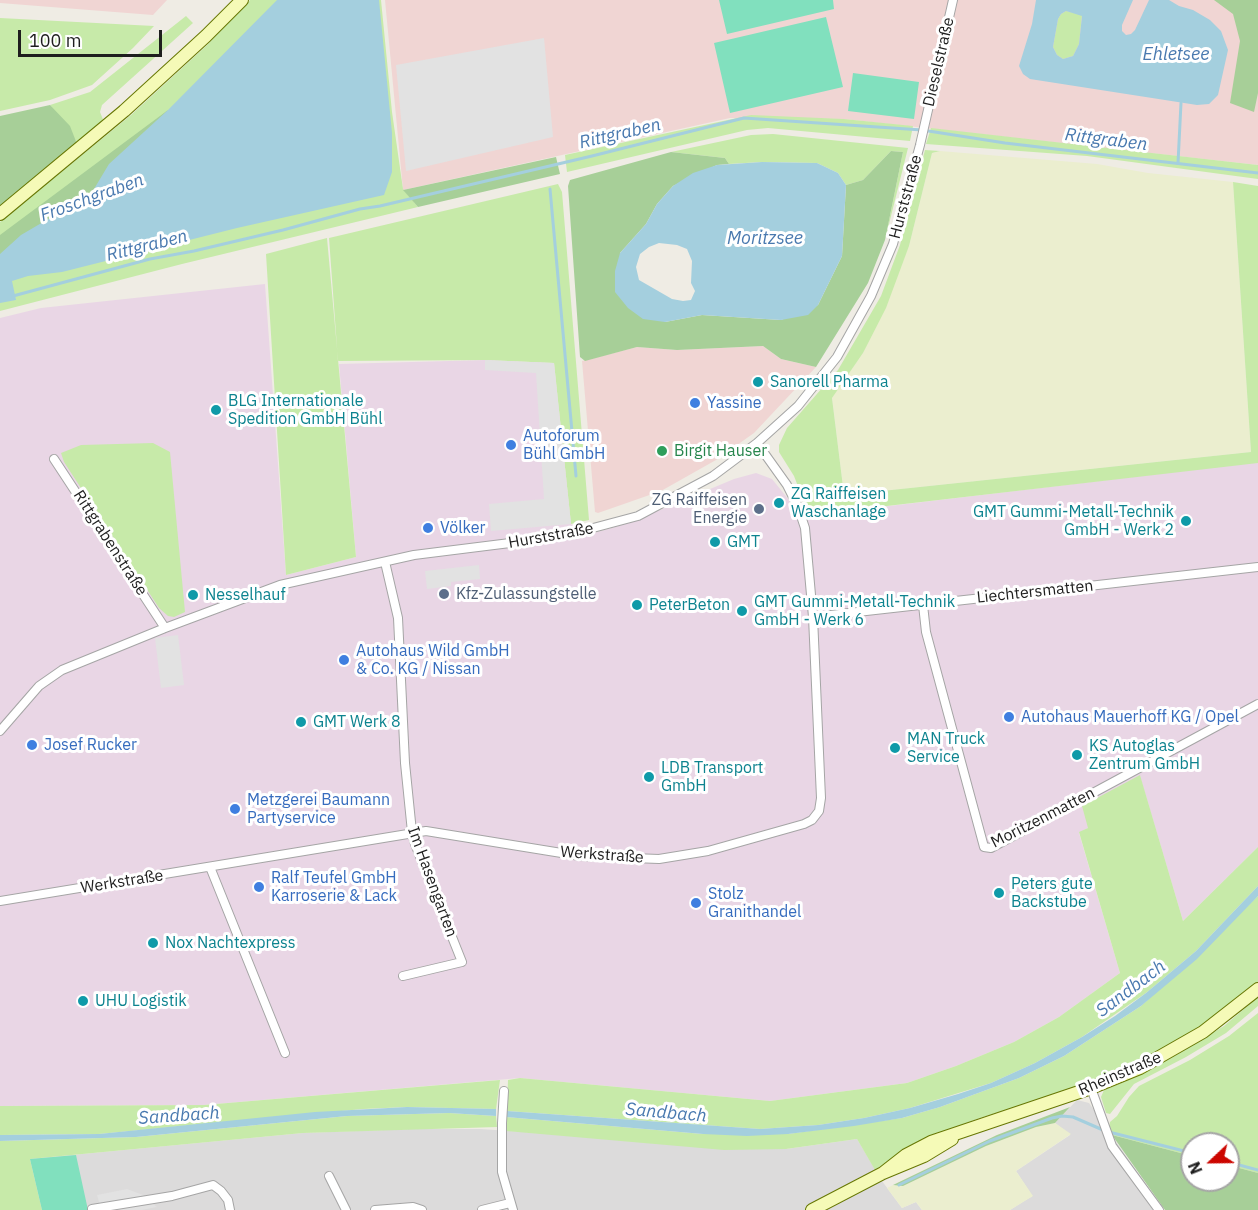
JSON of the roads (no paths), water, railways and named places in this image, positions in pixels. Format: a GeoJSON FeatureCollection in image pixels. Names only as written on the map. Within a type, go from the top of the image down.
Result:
{"type":"FeatureCollection","features":[{"type":"Feature","properties":{"kind":"street"},"geometry":{"type":"LineString","coordinates":[[0,214],[124,111],[242,0]]}},
{"type":"Feature","properties":{"kind":"street","name":"Dieselstraße"},"geometry":{"type":"LineString","coordinates":[[924,124],[953,0]]}},
{"type":"Feature","properties":{"kind":"street","name":"Hurststraße"},"geometry":{"type":"LineString","coordinates":[[0,731],[39,686],[62,670],[280,585],[426,554],[542,538],[593,528],[638,516],[713,476],[758,443],[798,406],[837,357],[871,296],[893,244],[924,124]]}},
{"type":"Feature","properties":{"kind":"street","name":"Werkstraße"},"geometry":{"type":"LineString","coordinates":[[0,901],[412,832],[426,831],[580,856],[659,859],[717,849],[804,825],[819,811],[822,798],[813,617],[805,528],[787,485],[758,443]]}},
{"type":"Feature","properties":{"kind":"street","name":"Rittgrabenstraße"},"geometry":{"type":"LineString","coordinates":[[54,459],[165,628]]}},
{"type":"Feature","properties":{"kind":"street","name":"Im Hasengarten"},"geometry":{"type":"LineString","coordinates":[[385,562],[398,618],[405,763],[412,832],[462,962],[403,976]]}},
{"type":"Feature","properties":{"kind":"street","name":"Liechtersmatten"},"geometry":{"type":"LineString","coordinates":[[813,617],[1258,567]]}},
{"type":"Feature","properties":{"kind":"street","name":"Moritzenmatten"},"geometry":{"type":"LineString","coordinates":[[923,605],[926,632],[984,847],[991,848],[1258,704]]}},
{"type":"Feature","properties":{"kind":"street"},"geometry":{"type":"LineString","coordinates":[[210,867],[285,1053]]}},
{"type":"Feature","properties":{"kind":"street","name":"Rheinstraße"},"geometry":{"type":"LineString","coordinates":[[812,1210],[883,1173],[924,1156],[968,1128],[1118,1078],[1167,1054],[1203,1032],[1258,990]]}},
{"type":"Feature","properties":{"kind":"street"},"geometry":{"type":"LineString","coordinates":[[1091,1088],[1112,1146],[1159,1210]]}},
{"type":"Feature","properties":{"kind":"street"},"geometry":{"type":"LineString","coordinates":[[482,1210],[511,1207],[502,1172],[504,1091]]}},
{"type":"Feature","properties":{"kind":"street"},"geometry":{"type":"LineString","coordinates":[[329,1176],[346,1210]]}},
{"type":"Feature","properties":{"kind":"street"},"geometry":{"type":"LineString","coordinates":[[92,1209],[172,1196],[213,1185],[228,1200],[230,1210]]}},
{"type":"Feature","properties":{"kind":"street"},"geometry":{"type":"LineString","coordinates":[[375,1210],[413,1207],[422,1210]]}},
{"type":"Feature","properties":{"kind":"water","name":"Froschgraben"},"geometry":{"type":"Polygon","coordinates":[[[277,0],[379,0],[392,133],[392,172],[384,195],[237,228],[62,272],[28,276],[12,281],[16,300],[0,303],[0,254],[21,235],[91,194],[109,164],[168,110],[277,0]]]}},
{"type":"Feature","properties":{"kind":"water","name":"Ehletsee"},"geometry":{"type":"Polygon","coordinates":[[[1036,0],[1133,0],[1122,25],[1122,31],[1126,35],[1135,30],[1149,0],[1169,0],[1210,20],[1221,31],[1228,50],[1218,95],[1209,104],[1197,105],[1030,79],[1023,74],[1019,66],[1032,24],[1036,0]],[[1066,11],[1058,19],[1053,47],[1057,55],[1063,59],[1073,56],[1079,44],[1082,16],[1066,11]]]}},
{"type":"Feature","properties":{"kind":"water","name":"Moritzsee"},"geometry":{"type":"Polygon","coordinates":[[[762,162],[817,163],[838,173],[846,185],[842,256],[818,305],[808,315],[781,320],[702,315],[665,322],[643,319],[628,308],[615,292],[615,271],[620,253],[646,224],[657,204],[673,186],[693,173],[717,165],[762,162]],[[659,243],[640,254],[636,267],[639,280],[672,299],[691,300],[695,291],[691,283],[692,261],[687,249],[677,245],[659,243]]]}},
{"type":"Feature","properties":{"kind":"water"},"geometry":{"type":"Polygon","coordinates":[[[1258,886],[1258,896],[1197,959],[1141,1006],[1064,1056],[1019,1078],[940,1107],[902,1118],[854,1126],[788,1134],[747,1136],[506,1117],[507,1111],[760,1129],[818,1125],[864,1118],[958,1094],[991,1083],[1035,1063],[1115,1016],[1196,951],[1258,886]]]}},
{"type":"Feature","properties":{"kind":"water"},"geometry":{"type":"Polygon","coordinates":[[[407,1107],[496,1109],[496,1116],[449,1113],[347,1116],[136,1137],[0,1141],[0,1135],[99,1134],[315,1112],[407,1107]]]}},
{"type":"Feature","properties":{"kind":"waterway"},"geometry":{"type":"LineString","coordinates":[[1178,163],[1181,103]]}},
{"type":"Feature","properties":{"kind":"waterway","name":"Rittgraben"},"geometry":{"type":"LineString","coordinates":[[13,296],[150,259],[283,230],[360,209],[592,156],[744,118],[922,130],[1005,143],[1258,173]]}},
{"type":"Feature","properties":{"kind":"waterway"},"geometry":{"type":"LineString","coordinates":[[550,189],[576,476]]}},
{"type":"Feature","properties":{"kind":"waterway"},"geometry":{"type":"LineString","coordinates":[[899,1185],[990,1141],[1052,1118],[1073,1117],[1103,1130]]}},
{"type":"Feature","properties":{"kind":"waterway"},"geometry":{"type":"LineString","coordinates":[[1109,1132],[1180,1150]]}},
{"type":"Feature","properties":{"kind":"waterway"},"geometry":{"type":"LineString","coordinates":[[1240,1165],[1258,1170]]}},
{"type":"Feature","properties":{"kind":"place","name":"Sanorell Pharma"},"geometry":{"type":"Point","coordinates":[758,382]}},
{"type":"Feature","properties":{"kind":"place","name":"Yassine"},"geometry":{"type":"Point","coordinates":[695,403]}},
{"type":"Feature","properties":{"kind":"place","name":"BLG Internationale Spedition GmbH Bühl"},"geometry":{"type":"Point","coordinates":[216,410]}},
{"type":"Feature","properties":{"kind":"place","name":"Autoforum Bühl GmbH"},"geometry":{"type":"Point","coordinates":[511,445]}},
{"type":"Feature","properties":{"kind":"place","name":"Birgit Hauser"},"geometry":{"type":"Point","coordinates":[662,451]}},
{"type":"Feature","properties":{"kind":"place","name":"ZG Raiffeisen Waschanlage"},"geometry":{"type":"Point","coordinates":[779,503]}},
{"type":"Feature","properties":{"kind":"place","name":"ZG Raiffeisen Energie"},"geometry":{"type":"Point","coordinates":[759,509]}},
{"type":"Feature","properties":{"kind":"place","name":"GMT Gummi-Metall-Technik GmbH - Werk 2"},"geometry":{"type":"Point","coordinates":[1186,521]}},
{"type":"Feature","properties":{"kind":"place","name":"Völker"},"geometry":{"type":"Point","coordinates":[428,528]}},
{"type":"Feature","properties":{"kind":"place","name":"GMT"},"geometry":{"type":"Point","coordinates":[715,542]}},
{"type":"Feature","properties":{"kind":"place","name":"Kfz-Zulassungstelle"},"geometry":{"type":"Point","coordinates":[444,594]}},
{"type":"Feature","properties":{"kind":"place","name":"Nesselhauf"},"geometry":{"type":"Point","coordinates":[193,595]}},
{"type":"Feature","properties":{"kind":"place","name":"PeterBeton"},"geometry":{"type":"Point","coordinates":[637,605]}},
{"type":"Feature","properties":{"kind":"place","name":"GMT Gummi-Metall-Technik GmbH - Werk 6"},"geometry":{"type":"Point","coordinates":[742,611]}},
{"type":"Feature","properties":{"kind":"place","name":"Autohaus Wild GmbH & Co. KG / Nissan"},"geometry":{"type":"Point","coordinates":[344,660]}},
{"type":"Feature","properties":{"kind":"place","name":"Autohaus Mauerhoff KG / Opel"},"geometry":{"type":"Point","coordinates":[1009,717]}},
{"type":"Feature","properties":{"kind":"place","name":"GMT Werk 8"},"geometry":{"type":"Point","coordinates":[301,722]}},
{"type":"Feature","properties":{"kind":"place","name":"Josef Rucker"},"geometry":{"type":"Point","coordinates":[32,745]}},
{"type":"Feature","properties":{"kind":"place","name":"MAN Truck Service"},"geometry":{"type":"Point","coordinates":[895,748]}},
{"type":"Feature","properties":{"kind":"place","name":"KS Autoglas Zentrum GmbH"},"geometry":{"type":"Point","coordinates":[1077,755]}},
{"type":"Feature","properties":{"kind":"place","name":"LDB Transport GmbH"},"geometry":{"type":"Point","coordinates":[649,777]}},
{"type":"Feature","properties":{"kind":"place","name":"Metzgerei Baumann Partyservice"},"geometry":{"type":"Point","coordinates":[235,809]}},
{"type":"Feature","properties":{"kind":"place","name":"Ralf Teufel GmbH Karroserie & Lack"},"geometry":{"type":"Point","coordinates":[259,887]}},
{"type":"Feature","properties":{"kind":"place","name":"Peters gute Backstube"},"geometry":{"type":"Point","coordinates":[999,893]}},
{"type":"Feature","properties":{"kind":"place","name":"Stolz Granithandel"},"geometry":{"type":"Point","coordinates":[696,903]}},
{"type":"Feature","properties":{"kind":"place","name":"Nox Nachtexpress"},"geometry":{"type":"Point","coordinates":[153,943]}},
{"type":"Feature","properties":{"kind":"place","name":"UHU Logistik"},"geometry":{"type":"Point","coordinates":[83,1001]}},
{"type":"Feature","properties":{"kind":"water label","name":"Sandbach"},"geometry":{"type":"Point","coordinates":[1131,989]}},
{"type":"Feature","properties":{"kind":"water label","name":"Sandbach"},"geometry":{"type":"Point","coordinates":[666,1113]}},
{"type":"Feature","properties":{"kind":"water label","name":"Sandbach"},"geometry":{"type":"Point","coordinates":[179,1116]}}]}
